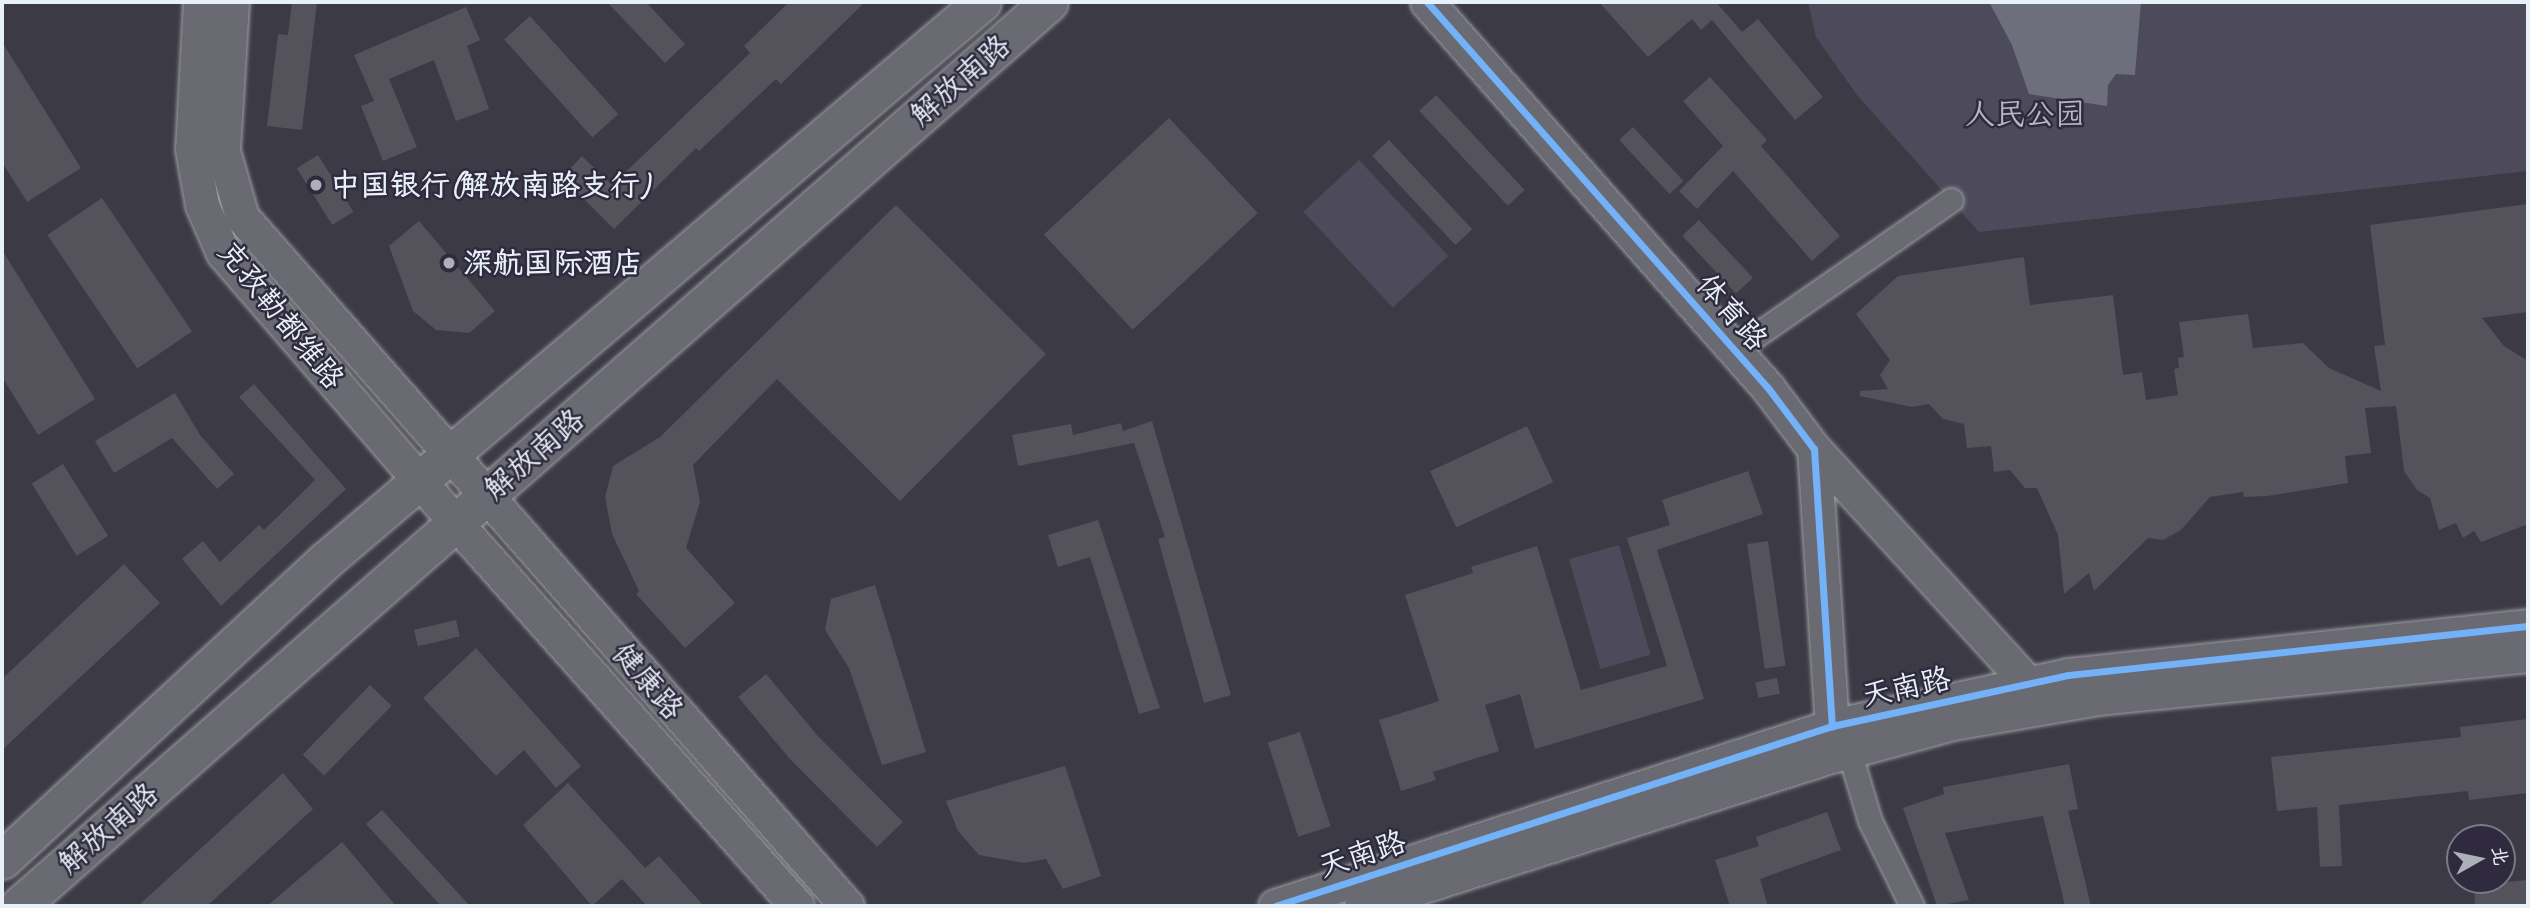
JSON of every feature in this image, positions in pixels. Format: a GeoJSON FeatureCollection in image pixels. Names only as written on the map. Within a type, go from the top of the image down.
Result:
{"type":"FeatureCollection","features":[{"type":"Feature","properties":{"kind":"main road","name":"解放南路"},"geometry":{"type":"LineString","coordinates":[[2,860],[326,560],[982,2]]}},
{"type":"Feature","properties":{"kind":"main road","name":"解放南路"},"geometry":{"type":"LineString","coordinates":[[19,906],[1049,2]]}},
{"type":"Feature","properties":{"kind":"street","name":"克孜勒都维路"},"geometry":{"type":"LineString","coordinates":[[200,2],[192,149],[202,205],[223,253],[420,480]]}},
{"type":"Feature","properties":{"kind":"street","name":"克孜勒都维路"},"geometry":{"type":"LineString","coordinates":[[232,2],[223,151],[243,217],[449,455]]}},
{"type":"Feature","properties":{"kind":"street","name":"体育路"},"geometry":{"type":"LineString","coordinates":[[1427,2],[1735,350],[1814,449],[2028,683]]}},
{"type":"Feature","properties":{"kind":"street"},"geometry":{"type":"LineString","coordinates":[[1735,350],[1951,200]]}},
{"type":"Feature","properties":{"kind":"street"},"geometry":{"type":"LineString","coordinates":[[1814,449],[1840,739],[1870,821],[1912,906]]}},
{"type":"Feature","properties":{"kind":"street","name":"健康路"},"geometry":{"type":"LineString","coordinates":[[449,455],[847,906]]}},
{"type":"Feature","properties":{"kind":"street","name":"健康路"},"geometry":{"type":"LineString","coordinates":[[420,480],[797,906]]}},
{"type":"Feature","properties":{"kind":"street","name":"天南路"},"geometry":{"type":"LineString","coordinates":[[1275,906],[2028,683],[2068,675],[2528,626]]}},
{"type":"Feature","properties":{"kind":"street","name":"天南路"},"geometry":{"type":"LineString","coordinates":[[1361,906],[1840,739],[2099,698],[2528,655]]}},
{"type":"Feature","properties":{"kind":"green space","name":"人民公园"},"geometry":{"type":"Polygon","coordinates":[[[1808,2],[2528,2],[2528,171],[1979,232],[1857,95],[1816,37],[1808,2]]]}},
{"type":"Feature","properties":{"kind":"green space"},"geometry":{"type":"Polygon","coordinates":[[[1359,160],[1448,256],[1393,308],[1303,212],[1359,160]]]}},
{"type":"Feature","properties":{"kind":"green space"},"geometry":{"type":"Polygon","coordinates":[[[1619,545],[1650,655],[1600,669],[1569,559],[1619,545]]]}},
{"type":"Feature","properties":{"kind":"shaded area"},"geometry":{"type":"Polygon","coordinates":[[[1989,2],[2141,2],[2135,75],[2116,74],[2108,85],[2107,106],[2029,94],[2012,45],[1989,2]]]}},
{"type":"Feature","properties":{"kind":"building"},"geometry":{"type":"Polygon","coordinates":[[[292,2],[317,2],[302,130],[267,126],[278,34],[288,35],[292,2]]]}},
{"type":"Feature","properties":{"kind":"building"},"geometry":{"type":"Polygon","coordinates":[[[607,2],[646,2],[685,44],[665,63],[607,2]]]}},
{"type":"Feature","properties":{"kind":"building"},"geometry":{"type":"Polygon","coordinates":[[[789,2],[865,2],[781,84],[776,79],[699,151],[696,148],[614,229],[562,177],[582,156],[612,185],[750,53],[744,46],[789,2]]]}},
{"type":"Feature","properties":{"kind":"building"},"geometry":{"type":"Polygon","coordinates":[[[1599,2],[1716,2],[1742,32],[1758,19],[1823,97],[1795,120],[1712,20],[1701,30],[1692,19],[1648,57],[1599,2]]]}},
{"type":"Feature","properties":{"kind":"building"},"geometry":{"type":"Polygon","coordinates":[[[466,7],[480,40],[467,46],[489,109],[456,121],[434,60],[389,79],[417,147],[383,161],[361,106],[374,101],[354,55],[466,7]]]}},
{"type":"Feature","properties":{"kind":"building"},"geometry":{"type":"Polygon","coordinates":[[[530,16],[618,114],[592,138],[504,39],[530,16]]]}},
{"type":"Feature","properties":{"kind":"building"},"geometry":{"type":"Polygon","coordinates":[[[2,42],[81,168],[27,202],[2,162],[2,42]]]}},
{"type":"Feature","properties":{"kind":"building"},"geometry":{"type":"Polygon","coordinates":[[[1710,77],[1767,140],[1761,146],[1840,236],[1812,261],[1733,171],[1697,209],[1679,191],[1723,146],[1683,101],[1710,77]]]}},
{"type":"Feature","properties":{"kind":"building"},"geometry":{"type":"Polygon","coordinates":[[[1436,95],[1525,190],[1508,206],[1419,111],[1436,95]]]}},
{"type":"Feature","properties":{"kind":"building"},"geometry":{"type":"Polygon","coordinates":[[[1169,118],[1258,213],[1133,330],[1044,235],[1169,118]]]}},
{"type":"Feature","properties":{"kind":"building"},"geometry":{"type":"Polygon","coordinates":[[[1633,127],[1683,181],[1670,194],[1619,140],[1633,127]]]}},
{"type":"Feature","properties":{"kind":"building"},"geometry":{"type":"Polygon","coordinates":[[[1389,140],[1472,229],[1455,245],[1372,156],[1389,140]]]}},
{"type":"Feature","properties":{"kind":"building"},"geometry":{"type":"Polygon","coordinates":[[[318,155],[354,212],[332,225],[297,168],[318,155]]]}},
{"type":"Feature","properties":{"kind":"building"},"geometry":{"type":"Polygon","coordinates":[[[102,198],[192,331],[137,368],[47,235],[102,198]]]}},
{"type":"Feature","properties":{"kind":"building"},"geometry":{"type":"Polygon","coordinates":[[[2528,204],[2528,312],[2482,318],[2504,346],[2528,361],[2528,524],[2481,542],[2474,531],[2463,538],[2456,523],[2439,530],[2430,498],[2417,490],[2404,471],[2396,406],[2365,408],[2371,453],[2345,456],[2348,483],[2267,496],[2244,497],[2243,492],[2210,497],[2181,530],[2163,540],[2148,538],[2094,591],[2089,573],[2064,594],[2058,535],[2037,488],[2025,488],[2010,470],[1994,472],[1991,446],[1967,448],[1964,424],[1943,419],[1929,404],[1912,407],[1860,396],[1860,391],[1888,389],[1880,375],[1890,360],[1856,314],[1898,276],[2024,257],[2030,305],[2113,295],[2123,375],[2142,372],[2146,400],[2178,395],[2174,369],[2179,368],[2178,358],[2184,357],[2179,322],[2248,314],[2253,348],[2303,343],[2329,368],[2381,391],[2374,346],[2385,345],[2370,225],[2528,204]]]}},
{"type":"Feature","properties":{"kind":"building"},"geometry":{"type":"Polygon","coordinates":[[[896,205],[1046,354],[900,501],[777,379],[693,465],[700,502],[686,548],[735,603],[685,648],[636,594],[639,591],[612,534],[605,497],[613,466],[660,437],[896,205]]]}},
{"type":"Feature","properties":{"kind":"building"},"geometry":{"type":"Polygon","coordinates":[[[1699,220],[1753,278],[1736,293],[1682,236],[1699,220]]]}},
{"type":"Feature","properties":{"kind":"building"},"geometry":{"type":"Polygon","coordinates":[[[419,221],[495,311],[469,333],[436,330],[413,311],[389,246],[419,221]]]}},
{"type":"Feature","properties":{"kind":"building"},"geometry":{"type":"Polygon","coordinates":[[[2,250],[95,399],[38,435],[2,377],[2,250]]]}},
{"type":"Feature","properties":{"kind":"building"},"geometry":{"type":"Polygon","coordinates":[[[254,384],[346,489],[221,606],[182,559],[203,541],[220,562],[259,525],[264,530],[315,480],[239,397],[254,384]]]}},
{"type":"Feature","properties":{"kind":"building"},"geometry":{"type":"Polygon","coordinates":[[[175,393],[200,435],[234,474],[217,489],[172,438],[114,473],[95,441],[175,393]]]}},
{"type":"Feature","properties":{"kind":"building"},"geometry":{"type":"Polygon","coordinates":[[[1152,421],[1231,695],[1204,703],[1158,539],[1165,537],[1134,443],[1018,466],[1012,435],[1071,424],[1073,435],[1121,423],[1123,431],[1152,421]]]}},
{"type":"Feature","properties":{"kind":"building"},"geometry":{"type":"Polygon","coordinates":[[[1527,426],[1553,482],[1456,527],[1430,471],[1527,426]]]}},
{"type":"Feature","properties":{"kind":"building"},"geometry":{"type":"Polygon","coordinates":[[[63,464],[108,536],[77,556],[32,484],[63,464]]]}},
{"type":"Feature","properties":{"kind":"building"},"geometry":{"type":"Polygon","coordinates":[[[1748,471],[1763,514],[1657,550],[1704,699],[1535,749],[1520,694],[1485,705],[1499,751],[1433,772],[1436,780],[1401,791],[1379,720],[1439,701],[1405,595],[1473,573],[1471,567],[1537,546],[1581,690],[1667,666],[1627,538],[1670,525],[1662,500],[1748,471]]]}},
{"type":"Feature","properties":{"kind":"building"},"geometry":{"type":"Polygon","coordinates":[[[1098,520],[1160,708],[1139,714],[1090,557],[1058,567],[1048,535],[1098,520]]]}},
{"type":"Feature","properties":{"kind":"building"},"geometry":{"type":"Polygon","coordinates":[[[1768,541],[1786,666],[1765,669],[1747,544],[1768,541]]]}},
{"type":"Feature","properties":{"kind":"building"},"geometry":{"type":"Polygon","coordinates":[[[124,564],[160,603],[2,750],[2,679],[124,564]]]}},
{"type":"Feature","properties":{"kind":"building"},"geometry":{"type":"Polygon","coordinates":[[[875,585],[926,752],[882,765],[849,668],[825,630],[831,599],[875,585]]]}},
{"type":"Feature","properties":{"kind":"building"},"geometry":{"type":"Polygon","coordinates":[[[456,620],[460,637],[418,646],[414,630],[456,620]]]}},
{"type":"Feature","properties":{"kind":"building"},"geometry":{"type":"Polygon","coordinates":[[[476,648],[581,766],[556,788],[524,750],[496,776],[423,698],[476,648]]]}},
{"type":"Feature","properties":{"kind":"building"},"geometry":{"type":"Polygon","coordinates":[[[766,674],[817,735],[903,822],[877,847],[789,758],[738,697],[766,674]]]}},
{"type":"Feature","properties":{"kind":"building"},"geometry":{"type":"Polygon","coordinates":[[[1777,678],[1780,694],[1758,698],[1755,682],[1777,678]]]}},
{"type":"Feature","properties":{"kind":"building"},"geometry":{"type":"Polygon","coordinates":[[[370,685],[392,706],[324,776],[303,755],[370,685]]]}},
{"type":"Feature","properties":{"kind":"building"},"geometry":{"type":"Polygon","coordinates":[[[2528,719],[2528,793],[2469,800],[2468,791],[2339,805],[2342,866],[2320,867],[2317,807],[2277,811],[2271,757],[2461,737],[2460,727],[2528,719]]]}},
{"type":"Feature","properties":{"kind":"building"},"geometry":{"type":"Polygon","coordinates":[[[1300,732],[1331,826],[1298,837],[1268,743],[1300,732]]]}},
{"type":"Feature","properties":{"kind":"building"},"geometry":{"type":"Polygon","coordinates":[[[2069,764],[2078,809],[2068,811],[2091,906],[2065,906],[2043,816],[1945,833],[1969,900],[1937,906],[1903,808],[1944,794],[1943,787],[2069,764]]]}},
{"type":"Feature","properties":{"kind":"building"},"geometry":{"type":"Polygon","coordinates":[[[1065,766],[1101,876],[1063,889],[1046,859],[1024,863],[979,855],[958,831],[946,801],[1065,766]]]}},
{"type":"Feature","properties":{"kind":"building"},"geometry":{"type":"Polygon","coordinates":[[[283,773],[313,809],[207,906],[138,906],[283,773]]]}},
{"type":"Feature","properties":{"kind":"building"},"geometry":{"type":"Polygon","coordinates":[[[568,783],[645,868],[659,856],[704,906],[647,906],[622,879],[592,906],[523,825],[568,783]]]}},
{"type":"Feature","properties":{"kind":"building"},"geometry":{"type":"Polygon","coordinates":[[[382,810],[470,906],[441,906],[366,824],[382,810]]]}},
{"type":"Feature","properties":{"kind":"building"},"geometry":{"type":"Polygon","coordinates":[[[1827,812],[1841,850],[1760,879],[1768,906],[1730,906],[1715,860],[1759,846],[1756,837],[1827,812]]]}},
{"type":"Feature","properties":{"kind":"building"},"geometry":{"type":"Polygon","coordinates":[[[342,842],[396,906],[267,906],[342,842]]]}},
{"type":"Feature","properties":{"kind":"building"},"geometry":{"type":"Polygon","coordinates":[[[2528,880],[2528,906],[2475,906],[2474,894],[2516,894],[2516,881],[2528,880]]]}},
{"type":"Feature","properties":{"kind":"cycle path"},"geometry":{"type":"LineString","coordinates":[[1427,2],[1768,388],[1814,449],[1832,726]]}},
{"type":"Feature","properties":{"kind":"cycle path"},"geometry":{"type":"LineString","coordinates":[[1275,906],[1832,726],[2068,675],[2528,626]]}},
{"type":"Feature","properties":{"kind":"place","name":"中国银行(解放南路支行)"},"geometry":{"type":"Point","coordinates":[316,185]}},
{"type":"Feature","properties":{"kind":"place","name":"深航国际酒店"},"geometry":{"type":"Point","coordinates":[449,263]}}]}
